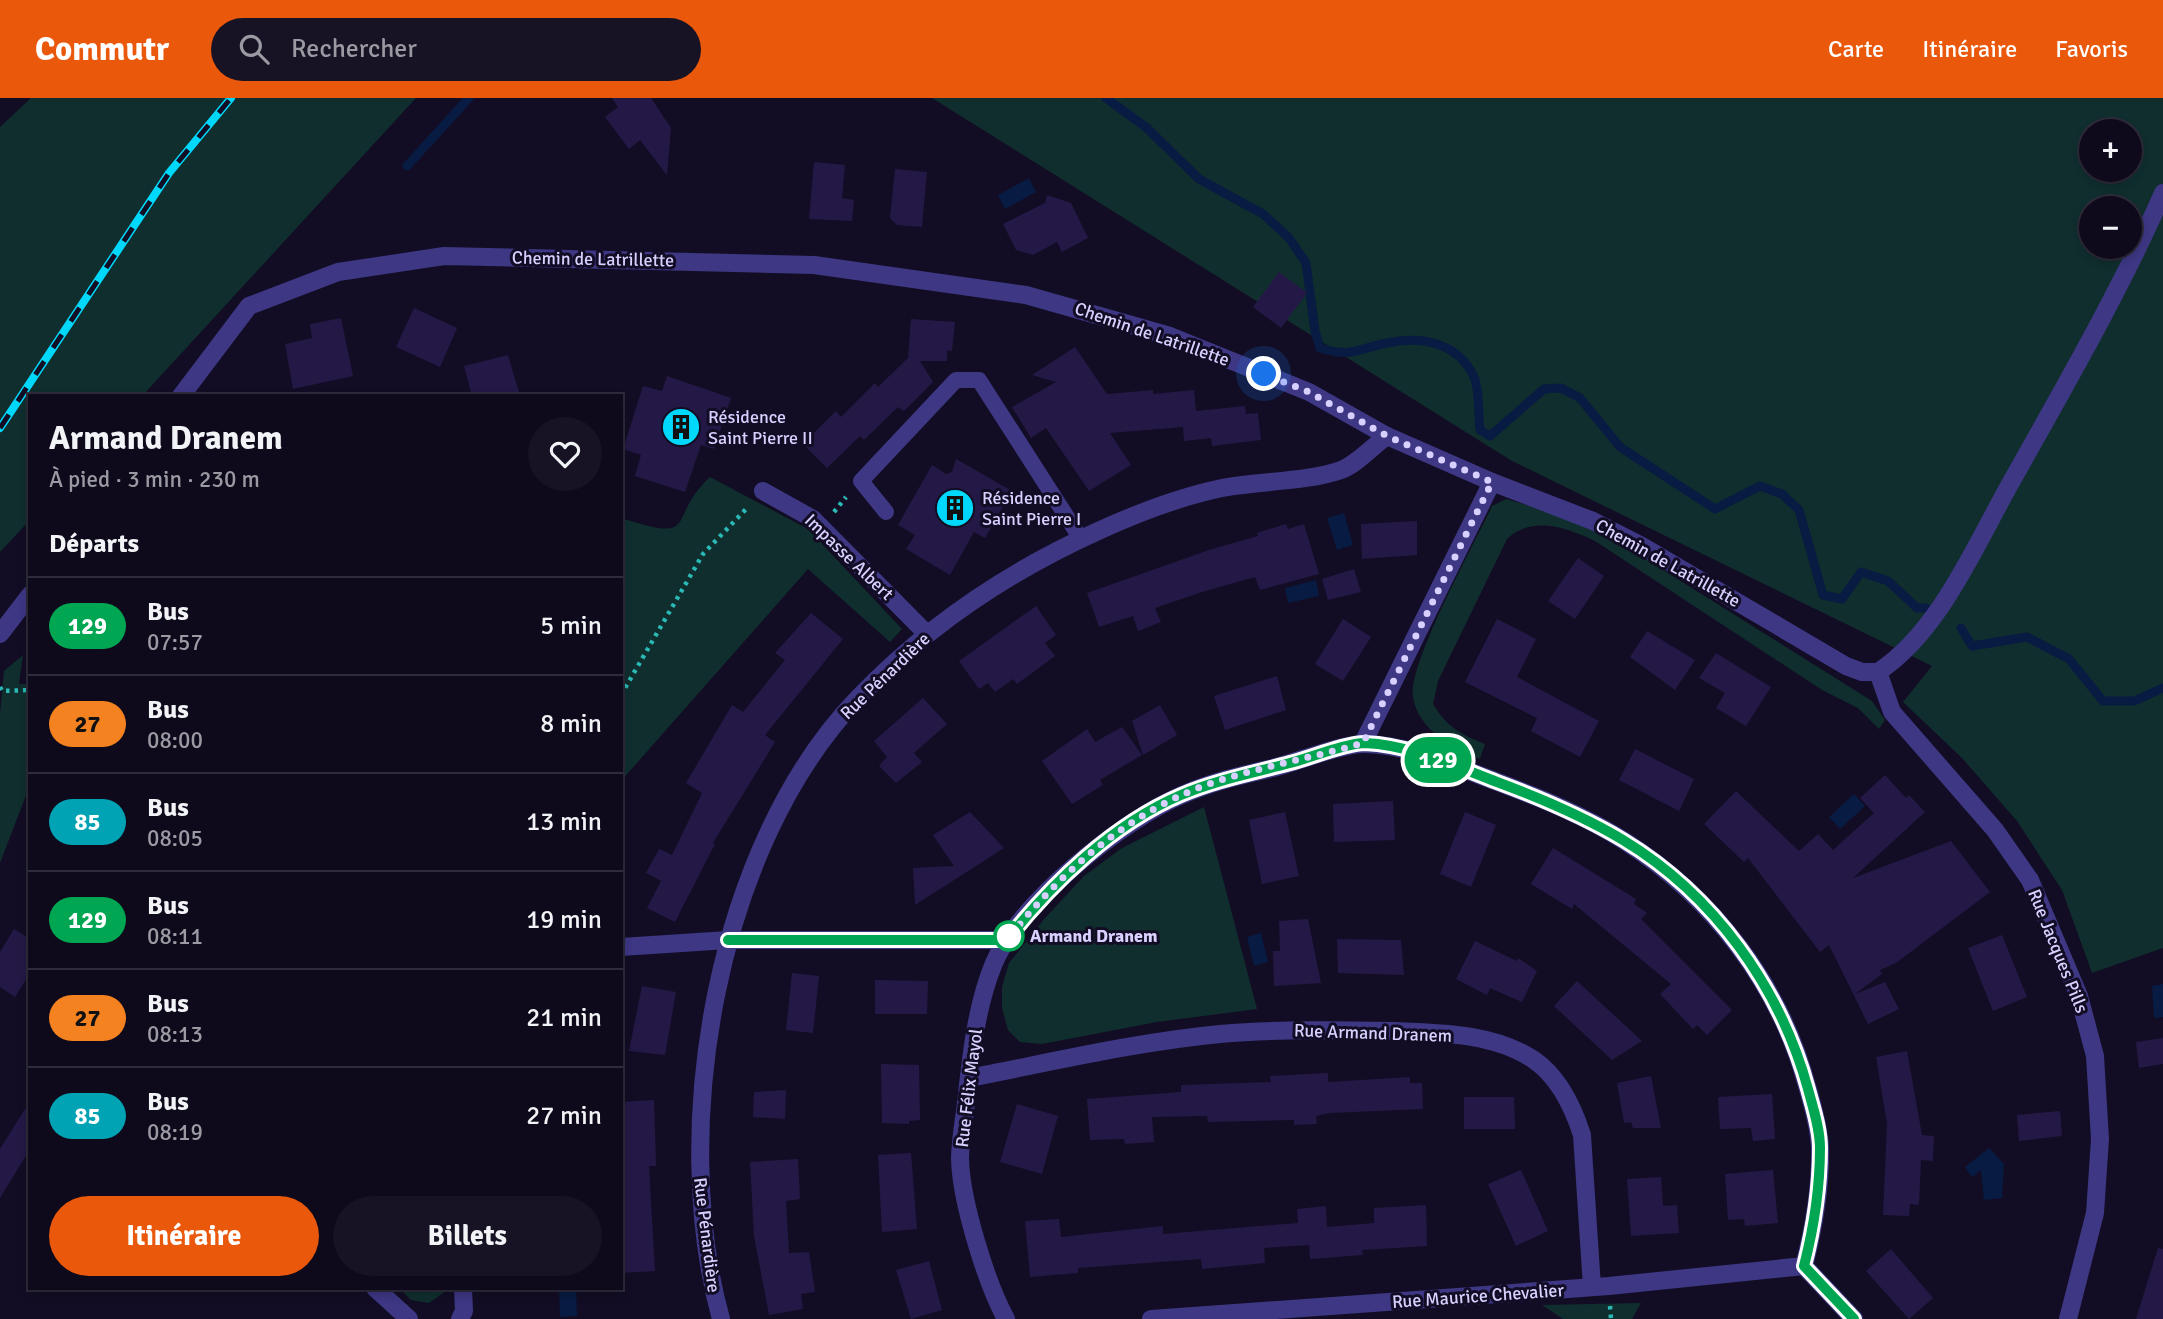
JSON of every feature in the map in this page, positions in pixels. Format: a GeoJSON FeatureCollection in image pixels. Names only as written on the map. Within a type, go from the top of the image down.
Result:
{"type":"FeatureCollection","features":[{"type":"Feature","properties":{"kind":"street"},"geometry":{"type":"LineString","coordinates":[[1878,672],[1899,659],[1920,637],[1956,579],[2104,313],[2163,193]]}},
{"type":"Feature","properties":{"kind":"street","name":"Chemin de Latrillette"},"geometry":{"type":"LineString","coordinates":[[183,394],[249,306],[338,272],[444,256],[814,265],[1026,295],[1170,336],[1309,392],[1387,436],[1492,482],[1593,521],[1691,573],[1846,666],[1862,672],[1878,672]]}},
{"type":"Feature","properties":{"kind":"street","name":"Rue Pénardière"},"geometry":{"type":"LineString","coordinates":[[721,1319],[701,1213],[698,1164],[700,1115],[710,1035],[728,940],[748,882],[773,827],[813,754],[856,699],[927,634],[1035,562],[1164,505],[1221,488],[1343,470],[1387,436]]}},
{"type":"Feature","properties":{"kind":"street"},"geometry":{"type":"LineString","coordinates":[[1492,482],[1363,743],[1422,754],[1569,810],[1646,856],[1729,934],[1750,960],[1779,1009],[1800,1062],[1814,1111],[1820,1145],[1816,1219],[1804,1266],[1854,1319]]}},
{"type":"Feature","properties":{"kind":"street","name":"Impasse Albert"},"geometry":{"type":"LineString","coordinates":[[763,491],[820,525],[927,634]]}},
{"type":"Feature","properties":{"kind":"street"},"geometry":{"type":"LineString","coordinates":[[0,635],[28,598]]}},
{"type":"Feature","properties":{"kind":"street","name":"Rue Jacques Pills"},"geometry":{"type":"LineString","coordinates":[[1878,672],[1892,712],[1995,830],[2030,880],[2079,996],[2095,1056],[2101,1139],[2095,1213],[2068,1319]]}},
{"type":"Feature","properties":{"kind":"street","name":"Rue Félix Mayol"},"geometry":{"type":"LineString","coordinates":[[1006,1319],[994,1297],[974,1231],[960,1161],[968,1078],[986,988],[1007,940],[1032,907],[1060,881],[1101,845],[1141,816],[1178,796],[1219,781],[1363,743]]}},
{"type":"Feature","properties":{"kind":"street"},"geometry":{"type":"LineString","coordinates":[[623,947],[728,940],[1007,940]]}},
{"type":"Feature","properties":{"kind":"street","name":"Rue Armand Dranem"},"geometry":{"type":"LineString","coordinates":[[968,1078],[1153,1044],[1271,1030],[1425,1032],[1495,1042],[1534,1060],[1551,1076],[1574,1111],[1581,1135],[1592,1287]]}},
{"type":"Feature","properties":{"kind":"street","name":"Rue Maurice Chevalier"},"geometry":{"type":"LineString","coordinates":[[1151,1319],[1592,1287],[1804,1266]]}},
{"type":"Feature","properties":{"kind":"street"},"geometry":{"type":"LineString","coordinates":[[377,1290],[410,1319]]}},
{"type":"Feature","properties":{"kind":"street"},"geometry":{"type":"LineString","coordinates":[[460,1319],[464,1311],[463,1290]]}},
{"type":"Feature","properties":{"kind":"lane"},"geometry":{"type":"LineString","coordinates":[[886,512],[861,481],[956,380],[979,380],[1081,540]]}},
{"type":"Feature","properties":{"kind":"path"},"geometry":{"type":"LineString","coordinates":[[820,525],[861,481]]}},
{"type":"Feature","properties":{"kind":"path"},"geometry":{"type":"LineString","coordinates":[[623,692],[703,554],[763,491]]}},
{"type":"Feature","properties":{"kind":"path"},"geometry":{"type":"LineString","coordinates":[[0,687],[2,691],[28,690]]}},
{"type":"Feature","properties":{"kind":"green space"},"geometry":{"type":"Polygon","coordinates":[[[31,98],[416,98],[144,394],[28,394],[28,522],[0,552],[0,127],[31,98]]]}},
{"type":"Feature","properties":{"kind":"green space"},"geometry":{"type":"Polygon","coordinates":[[[932,98],[2163,98],[2163,948],[2092,973],[2062,890],[2017,821],[1962,758],[1903,702],[1932,666],[1512,461],[932,98]]]}},
{"type":"Feature","properties":{"kind":"green space"},"geometry":{"type":"Polygon","coordinates":[[[710,477],[808,529],[902,629],[890,642],[808,569],[623,779],[623,519],[673,528],[679,523],[697,492],[710,477]]]}},
{"type":"Feature","properties":{"kind":"green space"},"geometry":{"type":"Polygon","coordinates":[[[1506,499],[1568,517],[1636,553],[1872,701],[1885,720],[1879,729],[1858,708],[1822,690],[1595,541],[1562,528],[1539,526],[1528,527],[1507,539],[1438,681],[1433,704],[1444,719],[1468,737],[1485,744],[1480,759],[1458,750],[1438,736],[1422,719],[1413,697],[1414,681],[1431,631],[1492,506],[1506,499]]]}},
{"type":"Feature","properties":{"kind":"green space"},"geometry":{"type":"Polygon","coordinates":[[[23,655],[19,684],[28,684],[28,790],[0,863],[0,714],[4,671],[23,655]]]}},
{"type":"Feature","properties":{"kind":"green space"},"geometry":{"type":"Polygon","coordinates":[[[1204,807],[1257,1009],[1157,1022],[1042,1044],[1020,1042],[1008,1030],[1002,1008],[1002,987],[1009,963],[1045,918],[1084,876],[1122,848],[1204,807]]]}},
{"type":"Feature","properties":{"kind":"green space"},"geometry":{"type":"Polygon","coordinates":[[[401,1290],[447,1290],[429,1303],[411,1300],[401,1290]]]}},
{"type":"Feature","properties":{"kind":"green space"},"geometry":{"type":"Polygon","coordinates":[[[1641,1303],[1632,1319],[1563,1319],[1542,1305],[1641,1303]]]}},
{"type":"Feature","properties":{"kind":"water"},"geometry":{"type":"Polygon","coordinates":[[[1029,178],[1036,192],[1005,209],[998,195],[1029,178]]]}},
{"type":"Feature","properties":{"kind":"water"},"geometry":{"type":"Polygon","coordinates":[[[1344,513],[1353,545],[1337,550],[1327,518],[1344,513]]]}},
{"type":"Feature","properties":{"kind":"water"},"geometry":{"type":"Polygon","coordinates":[[[1316,580],[1319,596],[1288,603],[1285,588],[1316,580]]]}},
{"type":"Feature","properties":{"kind":"water"},"geometry":{"type":"Polygon","coordinates":[[[1854,794],[1865,806],[1840,829],[1829,817],[1854,794]]]}},
{"type":"Feature","properties":{"kind":"water"},"geometry":{"type":"Polygon","coordinates":[[[1261,933],[1268,962],[1254,966],[1247,937],[1261,933]]]}},
{"type":"Feature","properties":{"kind":"water"},"geometry":{"type":"Polygon","coordinates":[[[2163,984],[2163,1017],[2154,1018],[2152,986],[2163,984]]]}},
{"type":"Feature","properties":{"kind":"water"},"geometry":{"type":"Polygon","coordinates":[[[1989,1148],[2004,1164],[2002,1198],[1984,1200],[1981,1170],[1972,1177],[1965,1167],[1989,1148]]]}},
{"type":"Feature","properties":{"kind":"water"},"geometry":{"type":"Polygon","coordinates":[[[559,1290],[576,1290],[577,1316],[560,1317],[559,1290]]]}},
{"type":"Feature","properties":{"kind":"building"},"geometry":{"type":"Polygon","coordinates":[[[612,98],[651,98],[671,128],[667,175],[640,140],[629,149],[605,117],[618,107],[612,98]]]}},
{"type":"Feature","properties":{"kind":"building"},"geometry":{"type":"Polygon","coordinates":[[[814,162],[845,165],[842,198],[854,200],[852,221],[809,219],[814,162]]]}},
{"type":"Feature","properties":{"kind":"building"},"geometry":{"type":"Polygon","coordinates":[[[895,169],[927,172],[922,227],[897,225],[890,218],[895,169]]]}},
{"type":"Feature","properties":{"kind":"building"},"geometry":{"type":"Polygon","coordinates":[[[1047,195],[1071,203],[1088,238],[1062,252],[1057,242],[1033,255],[1016,250],[1003,224],[1045,203],[1047,195]]]}},
{"type":"Feature","properties":{"kind":"building"},"geometry":{"type":"Polygon","coordinates":[[[1279,272],[1307,293],[1281,328],[1253,307],[1279,272]]]}},
{"type":"Feature","properties":{"kind":"building"},"geometry":{"type":"Polygon","coordinates":[[[414,308],[457,328],[440,367],[396,347],[414,308]]]}},
{"type":"Feature","properties":{"kind":"building"},"geometry":{"type":"Polygon","coordinates":[[[341,318],[353,376],[293,389],[285,344],[312,338],[310,324],[341,318]]]}},
{"type":"Feature","properties":{"kind":"building"},"geometry":{"type":"Polygon","coordinates":[[[911,319],[955,322],[952,351],[947,350],[947,361],[920,361],[933,382],[904,411],[898,407],[864,440],[860,436],[827,468],[803,444],[836,411],[841,417],[875,383],[878,387],[908,358],[911,319]]]}},
{"type":"Feature","properties":{"kind":"building"},"geometry":{"type":"Polygon","coordinates":[[[1075,347],[1107,394],[1153,390],[1153,394],[1194,390],[1196,411],[1245,406],[1246,414],[1258,413],[1261,440],[1212,446],[1211,438],[1184,441],[1183,427],[1110,433],[1131,465],[1089,491],[1046,428],[1031,438],[1012,407],[1056,382],[1032,375],[1075,347]]]}},
{"type":"Feature","properties":{"kind":"building"},"geometry":{"type":"Polygon","coordinates":[[[508,355],[519,394],[471,394],[464,366],[508,355]]]}},
{"type":"Feature","properties":{"kind":"building","name":"Résidence Saint Pierre II"},"geometry":{"type":"Polygon","coordinates":[[[667,376],[731,398],[714,449],[701,445],[685,492],[635,476],[641,455],[623,449],[643,386],[662,391],[667,376]]]}},
{"type":"Feature","properties":{"kind":"building","name":"Résidence Saint Pierre I"},"geometry":{"type":"Polygon","coordinates":[[[956,459],[1012,491],[985,538],[974,532],[950,575],[906,549],[915,535],[898,525],[932,465],[946,474],[952,472],[956,459]]]}},
{"type":"Feature","properties":{"kind":"building"},"geometry":{"type":"Polygon","coordinates":[[[1417,521],[1417,555],[1362,559],[1361,524],[1417,521]]]}},
{"type":"Feature","properties":{"kind":"building"},"geometry":{"type":"Polygon","coordinates":[[[1286,524],[1288,529],[1304,524],[1319,574],[1260,590],[1255,577],[1202,592],[1155,608],[1161,622],[1138,631],[1133,616],[1099,627],[1087,593],[1212,549],[1258,536],[1257,533],[1286,524]]]}},
{"type":"Feature","properties":{"kind":"building"},"geometry":{"type":"Polygon","coordinates":[[[1578,558],[1604,576],[1575,619],[1548,601],[1578,558]]]}},
{"type":"Feature","properties":{"kind":"building"},"geometry":{"type":"Polygon","coordinates":[[[1354,569],[1361,592],[1328,600],[1322,579],[1354,569]]]}},
{"type":"Feature","properties":{"kind":"building"},"geometry":{"type":"Polygon","coordinates":[[[1036,606],[1056,635],[1045,643],[1055,656],[1017,684],[1013,679],[995,692],[988,683],[979,689],[959,661],[1036,606]]]}},
{"type":"Feature","properties":{"kind":"building"},"geometry":{"type":"Polygon","coordinates":[[[811,613],[843,639],[765,735],[775,742],[713,843],[715,844],[675,922],[647,908],[661,881],[646,873],[659,849],[672,855],[702,793],[686,783],[732,705],[743,712],[785,660],[775,653],[811,613]]]}},
{"type":"Feature","properties":{"kind":"building"},"geometry":{"type":"Polygon","coordinates":[[[1343,619],[1371,637],[1343,681],[1315,664],[1343,619]]]}},
{"type":"Feature","properties":{"kind":"building"},"geometry":{"type":"Polygon","coordinates":[[[1497,619],[1536,639],[1517,677],[1599,721],[1580,757],[1531,731],[1537,718],[1465,682],[1497,619]]]}},
{"type":"Feature","properties":{"kind":"building"},"geometry":{"type":"Polygon","coordinates":[[[1647,631],[1695,660],[1675,690],[1630,657],[1647,631]]]}},
{"type":"Feature","properties":{"kind":"building"},"geometry":{"type":"Polygon","coordinates":[[[1716,653],[1771,687],[1746,726],[1716,708],[1725,693],[1699,678],[1716,653]]]}},
{"type":"Feature","properties":{"kind":"building"},"geometry":{"type":"Polygon","coordinates":[[[1277,676],[1286,710],[1225,730],[1214,696],[1277,676]]]}},
{"type":"Feature","properties":{"kind":"building"},"geometry":{"type":"Polygon","coordinates":[[[923,698],[947,724],[914,753],[922,762],[896,783],[879,766],[887,757],[874,741],[923,698]]]}},
{"type":"Feature","properties":{"kind":"building"},"geometry":{"type":"Polygon","coordinates":[[[1160,705],[1177,735],[1143,755],[1132,721],[1160,705]]]}},
{"type":"Feature","properties":{"kind":"building"},"geometry":{"type":"Polygon","coordinates":[[[1122,727],[1142,755],[1100,780],[1103,785],[1072,804],[1042,761],[1087,729],[1095,742],[1122,727]]]}},
{"type":"Feature","properties":{"kind":"building"},"geometry":{"type":"Polygon","coordinates":[[[1635,749],[1694,779],[1679,811],[1619,780],[1635,749]]]}},
{"type":"Feature","properties":{"kind":"building"},"geometry":{"type":"Polygon","coordinates":[[[1885,775],[1906,798],[1909,795],[1925,812],[1853,878],[1951,841],[1990,892],[1896,963],[1880,970],[1882,974],[1855,994],[1885,982],[1899,1009],[1868,1024],[1829,945],[1820,952],[1748,858],[1744,862],[1704,824],[1736,791],[1799,851],[1818,834],[1833,850],[1874,813],[1860,798],[1885,775]]]}},
{"type":"Feature","properties":{"kind":"building"},"geometry":{"type":"Polygon","coordinates":[[[1393,801],[1395,840],[1334,842],[1333,804],[1393,801]]]}},
{"type":"Feature","properties":{"kind":"building"},"geometry":{"type":"Polygon","coordinates":[[[970,812],[1004,848],[915,905],[913,868],[954,866],[933,835],[970,812]]]}},
{"type":"Feature","properties":{"kind":"building"},"geometry":{"type":"Polygon","coordinates":[[[1285,812],[1299,876],[1262,884],[1249,820],[1285,812]]]}},
{"type":"Feature","properties":{"kind":"building"},"geometry":{"type":"Polygon","coordinates":[[[1465,812],[1496,825],[1471,887],[1440,874],[1465,812]]]}},
{"type":"Feature","properties":{"kind":"building"},"geometry":{"type":"Polygon","coordinates":[[[1553,848],[1636,899],[1634,904],[1647,913],[1641,919],[1732,1010],[1707,1035],[1697,1025],[1693,1029],[1660,994],[1671,984],[1574,904],[1572,909],[1531,884],[1553,848]]]}},
{"type":"Feature","properties":{"kind":"building"},"geometry":{"type":"Polygon","coordinates":[[[1308,919],[1321,983],[1274,986],[1273,951],[1280,951],[1279,921],[1308,919]]]}},
{"type":"Feature","properties":{"kind":"building"},"geometry":{"type":"Polygon","coordinates":[[[14,929],[28,938],[28,976],[15,997],[0,987],[0,952],[14,929]]]}},
{"type":"Feature","properties":{"kind":"building"},"geometry":{"type":"Polygon","coordinates":[[[2002,935],[2027,997],[1993,1011],[1968,948],[2002,935]]]}},
{"type":"Feature","properties":{"kind":"building"},"geometry":{"type":"Polygon","coordinates":[[[1337,939],[1401,940],[1404,975],[1338,973],[1337,939]]]}},
{"type":"Feature","properties":{"kind":"building"},"geometry":{"type":"Polygon","coordinates":[[[1475,941],[1517,961],[1518,958],[1537,971],[1522,1002],[1490,988],[1487,995],[1456,979],[1475,941]]]}},
{"type":"Feature","properties":{"kind":"building"},"geometry":{"type":"Polygon","coordinates":[[[792,973],[819,976],[813,1033],[786,1030],[792,973]]]}},
{"type":"Feature","properties":{"kind":"building"},"geometry":{"type":"Polygon","coordinates":[[[875,980],[928,981],[927,1014],[875,1014],[875,980]]]}},
{"type":"Feature","properties":{"kind":"building"},"geometry":{"type":"Polygon","coordinates":[[[1577,981],[1642,1041],[1612,1060],[1554,1006],[1577,981]]]}},
{"type":"Feature","properties":{"kind":"building"},"geometry":{"type":"Polygon","coordinates":[[[642,986],[676,992],[665,1055],[629,1051],[642,986]]]}},
{"type":"Feature","properties":{"kind":"building"},"geometry":{"type":"Polygon","coordinates":[[[2163,1038],[2163,1064],[2139,1068],[2136,1042],[2163,1038]]]}},
{"type":"Feature","properties":{"kind":"building"},"geometry":{"type":"Polygon","coordinates":[[[1907,1051],[1922,1135],[1934,1136],[1933,1161],[1921,1160],[1919,1205],[1910,1204],[1909,1216],[1883,1215],[1887,1124],[1876,1057],[1907,1051]]]}},
{"type":"Feature","properties":{"kind":"building"},"geometry":{"type":"Polygon","coordinates":[[[881,1064],[919,1065],[920,1120],[909,1121],[909,1124],[882,1123],[881,1064]]]}},
{"type":"Feature","properties":{"kind":"building"},"geometry":{"type":"Polygon","coordinates":[[[1328,1073],[1328,1082],[1410,1077],[1410,1083],[1422,1083],[1423,1109],[1330,1113],[1316,1116],[1317,1124],[1294,1125],[1294,1120],[1208,1122],[1207,1116],[1152,1117],[1154,1142],[1125,1144],[1124,1139],[1090,1140],[1087,1099],[1181,1092],[1181,1085],[1271,1082],[1270,1076],[1328,1073]]]}},
{"type":"Feature","properties":{"kind":"building"},"geometry":{"type":"Polygon","coordinates":[[[1651,1076],[1661,1128],[1633,1128],[1631,1122],[1624,1123],[1617,1083],[1651,1076]]]}},
{"type":"Feature","properties":{"kind":"building"},"geometry":{"type":"Polygon","coordinates":[[[786,1090],[785,1119],[753,1117],[754,1092],[786,1090]]]}},
{"type":"Feature","properties":{"kind":"building"},"geometry":{"type":"Polygon","coordinates":[[[1772,1094],[1775,1139],[1753,1141],[1751,1128],[1720,1129],[1718,1097],[1772,1094]]]}},
{"type":"Feature","properties":{"kind":"building"},"geometry":{"type":"Polygon","coordinates":[[[1464,1097],[1514,1097],[1515,1129],[1464,1129],[1464,1097]]]}},
{"type":"Feature","properties":{"kind":"building"},"geometry":{"type":"Polygon","coordinates":[[[654,1100],[656,1166],[649,1166],[655,1271],[623,1273],[623,1102],[654,1100]]]}},
{"type":"Feature","properties":{"kind":"building"},"geometry":{"type":"Polygon","coordinates":[[[28,1104],[28,1152],[0,1198],[0,1149],[28,1104]]]}},
{"type":"Feature","properties":{"kind":"building"},"geometry":{"type":"Polygon","coordinates":[[[1017,1104],[1058,1116],[1042,1174],[1000,1162],[1017,1104]]]}},
{"type":"Feature","properties":{"kind":"building"},"geometry":{"type":"Polygon","coordinates":[[[2060,1111],[2062,1136],[2019,1141],[2017,1115],[2060,1111]]]}},
{"type":"Feature","properties":{"kind":"building"},"geometry":{"type":"Polygon","coordinates":[[[911,1153],[917,1229],[882,1232],[878,1155],[911,1153]]]}},
{"type":"Feature","properties":{"kind":"building"},"geometry":{"type":"Polygon","coordinates":[[[798,1159],[800,1199],[786,1201],[789,1253],[809,1252],[815,1292],[801,1294],[803,1309],[769,1315],[754,1236],[750,1162],[798,1159]]]}},
{"type":"Feature","properties":{"kind":"building"},"geometry":{"type":"Polygon","coordinates":[[[1521,1170],[1548,1231],[1516,1246],[1488,1184],[1521,1170]]]}},
{"type":"Feature","properties":{"kind":"building"},"geometry":{"type":"Polygon","coordinates":[[[1773,1170],[1778,1223],[1745,1226],[1744,1219],[1728,1220],[1725,1174],[1773,1170]]]}},
{"type":"Feature","properties":{"kind":"building"},"geometry":{"type":"Polygon","coordinates":[[[1661,1177],[1663,1206],[1677,1205],[1679,1233],[1631,1236],[1627,1179],[1661,1177]]]}},
{"type":"Feature","properties":{"kind":"building"},"geometry":{"type":"Polygon","coordinates":[[[1426,1205],[1427,1246],[1362,1250],[1363,1255],[1310,1259],[1309,1245],[1264,1248],[1265,1263],[1202,1269],[1201,1259],[1078,1268],[1078,1273],[1030,1277],[1025,1221],[1059,1219],[1061,1237],[1163,1226],[1163,1234],[1298,1223],[1297,1209],[1326,1206],[1327,1227],[1374,1223],[1374,1208],[1426,1205]]]}},
{"type":"Feature","properties":{"kind":"building"},"geometry":{"type":"Polygon","coordinates":[[[2158,1248],[2163,1249],[2163,1319],[2136,1319],[2158,1248]]]}},
{"type":"Feature","properties":{"kind":"building"},"geometry":{"type":"Polygon","coordinates":[[[1891,1249],[1933,1298],[1909,1319],[1866,1271],[1891,1249]]]}},
{"type":"Feature","properties":{"kind":"building"},"geometry":{"type":"Polygon","coordinates":[[[929,1261],[942,1310],[911,1319],[896,1270],[929,1261]]]}},
{"type":"Feature","properties":{"kind":"waterway"},"geometry":{"type":"LineString","coordinates":[[407,166],[469,98]]}},
{"type":"Feature","properties":{"kind":"waterway"},"geometry":{"type":"LineString","coordinates":[[1106,98],[1147,128],[1199,179],[1263,214],[1289,238],[1306,263],[1315,331],[1320,348],[1354,352],[1387,343],[1413,340],[1437,344],[1448,349],[1467,365],[1474,377],[1480,430],[1490,436],[1544,389],[1561,388],[1580,398],[1620,447],[1715,509],[1760,486],[1782,494],[1799,510],[1823,595],[1842,599],[1861,572],[1888,581],[1917,608],[1926,608]]}},
{"type":"Feature","properties":{"kind":"waterway"},"geometry":{"type":"LineString","coordinates":[[1961,628],[1972,646],[2027,637],[2069,659],[2103,701],[2134,701],[2163,688]]}},
{"type":"Feature","properties":{"kind":"railway"},"geometry":{"type":"LineString","coordinates":[[0,428],[169,173],[231,98]]}},
{"type":"Feature","properties":{"kind":"bus line","name":"129"},"geometry":{"type":"LineString","coordinates":[[728,940],[1007,940],[1032,907],[1101,845],[1141,816],[1178,796],[1219,781],[1363,743],[1422,754],[1569,810],[1624,840],[1690,894],[1750,960],[1765,982],[1792,1039],[1814,1111],[1820,1145],[1816,1219],[1804,1266],[1854,1319]]}},
{"type":"Feature","properties":{"kind":"place","name":"Résidence Saint Pierre II"},"geometry":{"type":"Point","coordinates":[681,427]}},
{"type":"Feature","properties":{"kind":"place","name":"Résidence Saint Pierre I"},"geometry":{"type":"Point","coordinates":[955,508]}},
{"type":"Feature","properties":{"kind":"place","name":"Armand Dranem"},"geometry":{"type":"Point","coordinates":[1009,936]}},
{"type":"Feature","properties":{"kind":"route"},"geometry":{"type":"LineString","coordinates":[[1009,936],[1007,940],[1032,907],[1060,881],[1101,845],[1141,816],[1178,796],[1219,781],[1363,743],[1492,482],[1387,436],[1309,392],[1264,374]]}}]}
